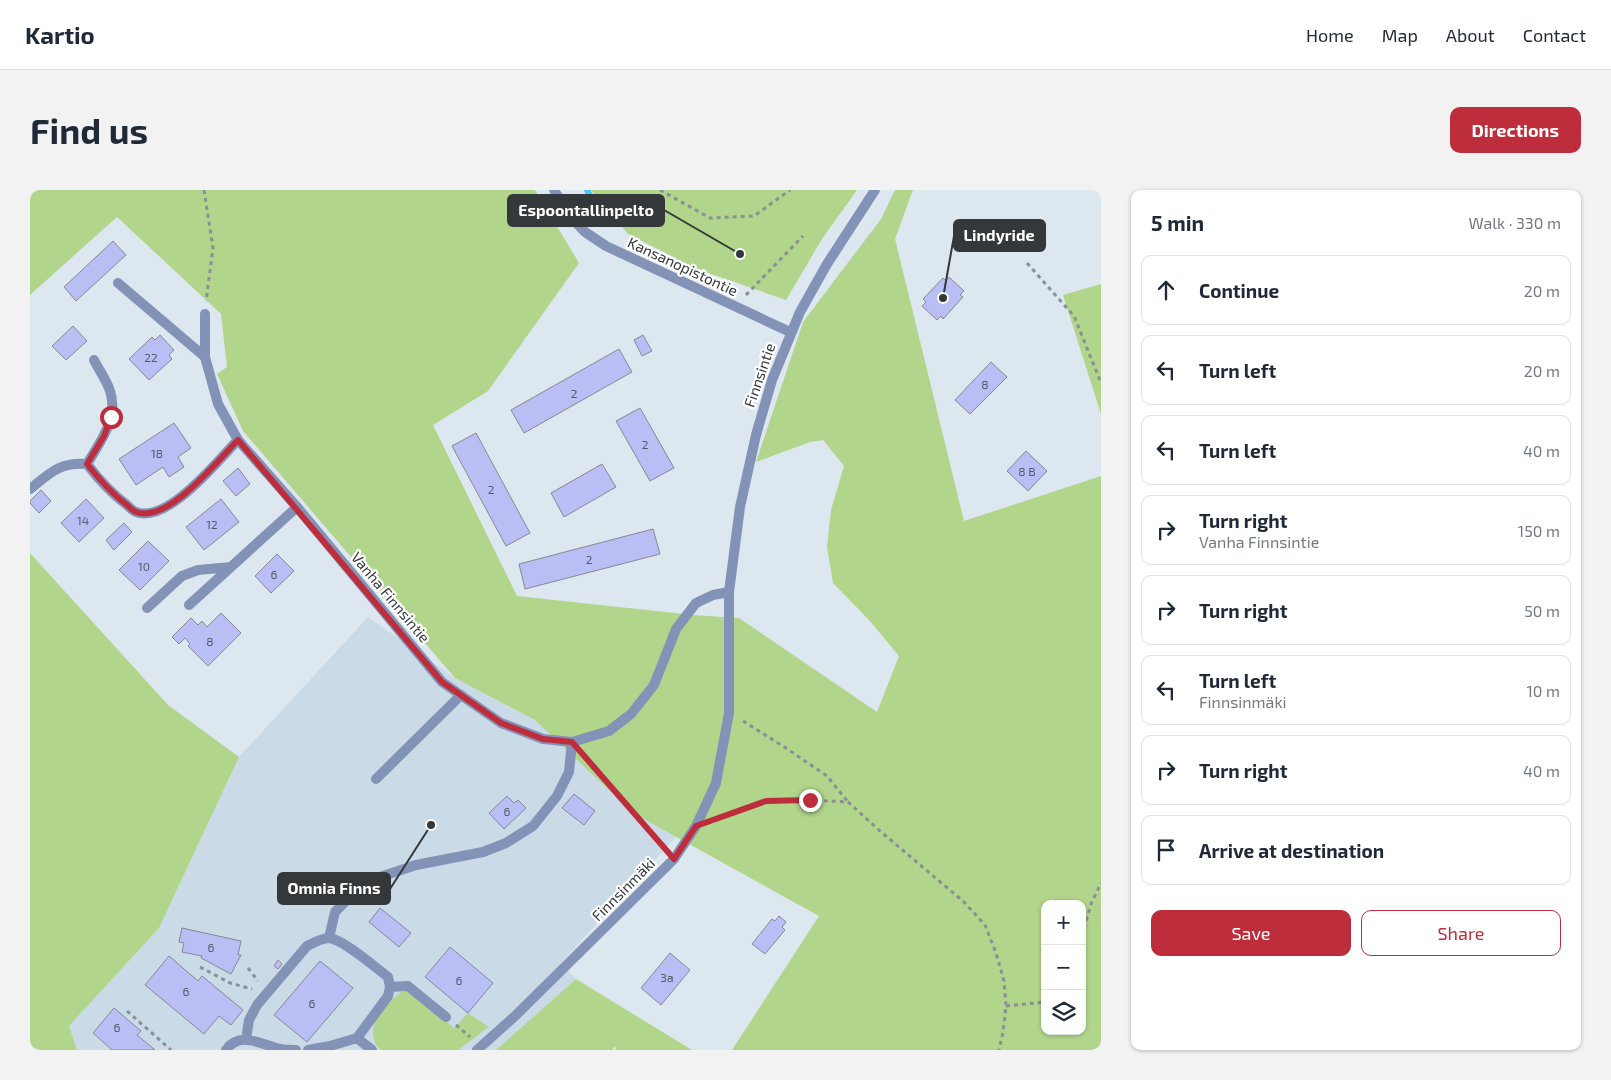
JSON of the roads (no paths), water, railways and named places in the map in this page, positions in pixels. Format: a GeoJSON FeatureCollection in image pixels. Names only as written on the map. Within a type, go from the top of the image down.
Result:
{"type":"FeatureCollection","features":[{"type":"Feature","properties":{"kind":"street","name":"Kansanopistontie"},"geometry":{"type":"LineString","coordinates":[[554,190],[569,215],[585,232],[606,246],[790,332]]}},
{"type":"Feature","properties":{"kind":"street","name":"Finnsintie"},"geometry":{"type":"LineString","coordinates":[[729,592],[740,507],[756,435],[772,380],[790,332],[800,312],[827,264],[875,190]]}},
{"type":"Feature","properties":{"kind":"street"},"geometry":{"type":"LineString","coordinates":[[118,283],[205,357]]}},
{"type":"Feature","properties":{"kind":"street","name":"Vanha Finnsintie"},"geometry":{"type":"LineString","coordinates":[[205,314],[205,357],[218,404],[238,440],[442,682],[501,723],[543,739],[572,742],[609,731],[632,714],[654,685],[676,629],[696,603],[713,595],[729,592]]}},
{"type":"Feature","properties":{"kind":"street"},"geometry":{"type":"LineString","coordinates":[[87,464],[104,436],[111,417],[113,403],[110,390],[94,360]]}},
{"type":"Feature","properties":{"kind":"street"},"geometry":{"type":"LineString","coordinates":[[30,489],[56,469],[74,463],[87,464],[100,482],[136,512],[149,513],[165,508],[198,484],[238,440]]}},
{"type":"Feature","properties":{"kind":"street"},"geometry":{"type":"LineString","coordinates":[[189,605],[296,507]]}},
{"type":"Feature","properties":{"kind":"street"},"geometry":{"type":"LineString","coordinates":[[146,608],[182,576],[198,570],[231,567]]}},
{"type":"Feature","properties":{"kind":"street","name":"Finnsinmäki"},"geometry":{"type":"LineString","coordinates":[[480,1048],[514,1017],[674,859],[696,826],[716,783],[729,713],[729,592]]}},
{"type":"Feature","properties":{"kind":"street"},"geometry":{"type":"LineString","coordinates":[[376,779],[461,695]]}},
{"type":"Feature","properties":{"kind":"street"},"geometry":{"type":"LineString","coordinates":[[329,938],[335,912],[365,882],[416,865],[483,852],[506,843],[533,826],[557,796],[569,772],[572,742]]}},
{"type":"Feature","properties":{"kind":"street"},"geometry":{"type":"LineString","coordinates":[[246,1039],[249,1020],[257,1005],[307,946],[329,938],[340,942],[388,977],[390,987],[388,996],[357,1038],[308,1050]]}},
{"type":"Feature","properties":{"kind":"street"},"geometry":{"type":"LineString","coordinates":[[390,987],[408,986],[446,1017]]}},
{"type":"Feature","properties":{"kind":"street"},"geometry":{"type":"LineString","coordinates":[[357,1038],[372,1050]]}},
{"type":"Feature","properties":{"kind":"street"},"geometry":{"type":"LineString","coordinates":[[226,1050],[234,1042],[246,1039],[279,1049],[296,1050]]}},
{"type":"Feature","properties":{"kind":"waterway"},"geometry":{"type":"LineString","coordinates":[[587,190],[591,197]]}},
{"type":"Feature","properties":{"kind":"place","name":"Espoontallinpelto"},"geometry":{"type":"Point","coordinates":[740,254]}},
{"type":"Feature","properties":{"kind":"place","name":"Lindyride"},"geometry":{"type":"Point","coordinates":[943,298]}},
{"type":"Feature","properties":{"kind":"place","name":"Omnia Finns"},"geometry":{"type":"Point","coordinates":[431,825]}}]}
